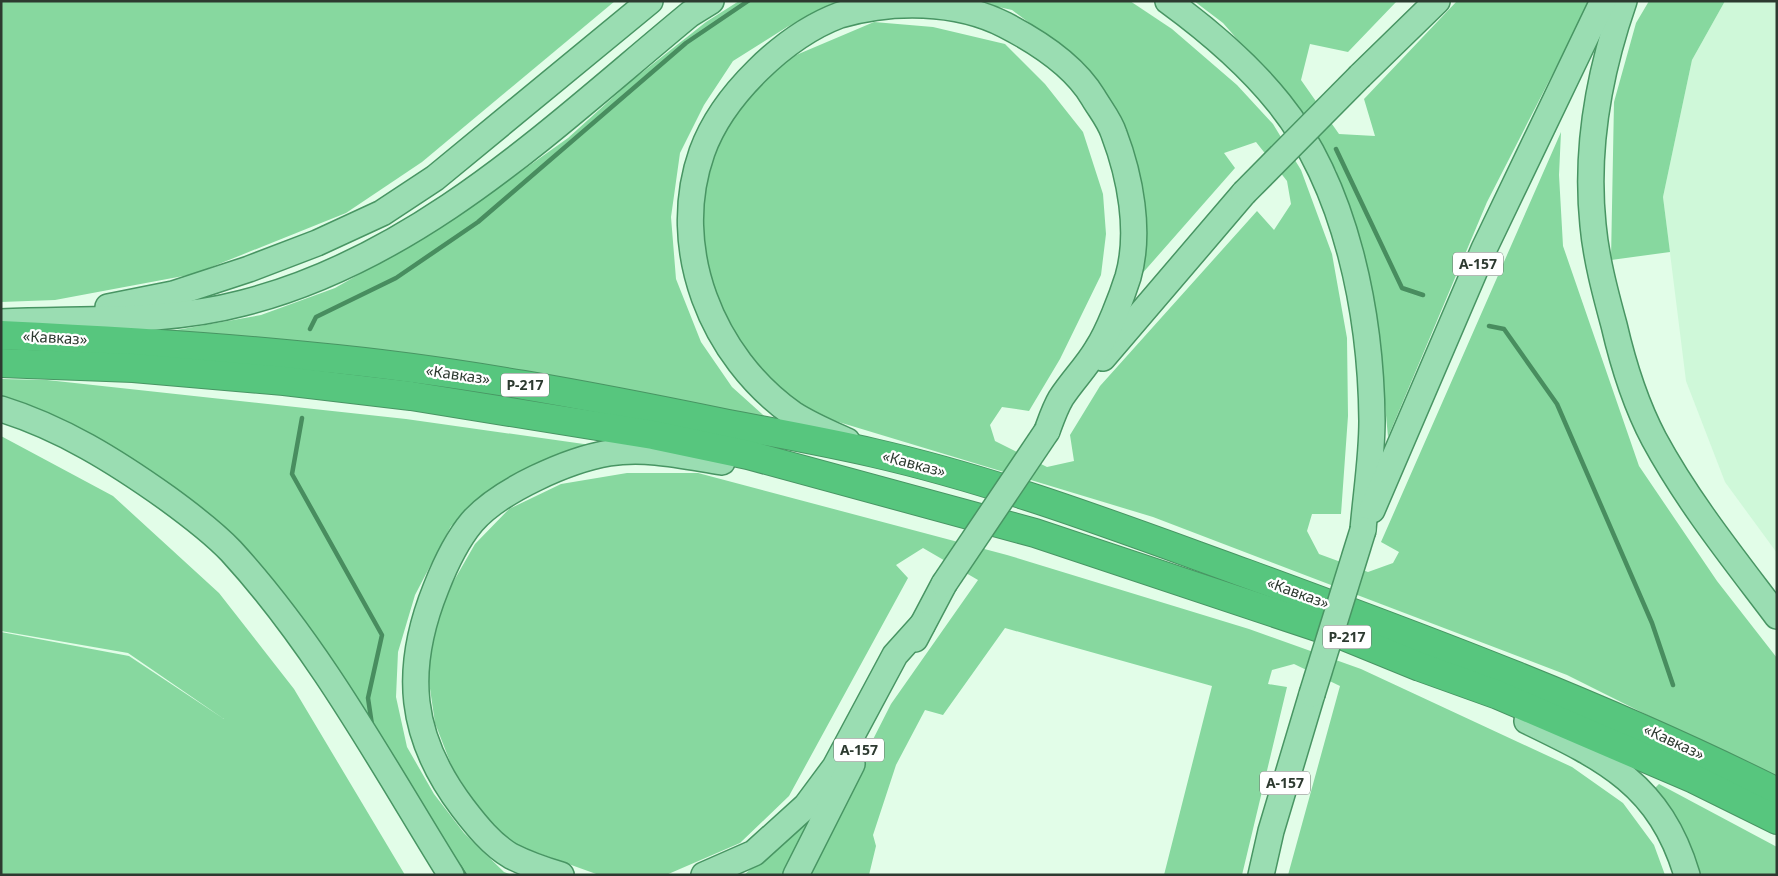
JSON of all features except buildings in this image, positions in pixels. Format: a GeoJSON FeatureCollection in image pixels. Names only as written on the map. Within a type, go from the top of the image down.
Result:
{"type":"FeatureCollection","features":[{"type":"Feature","properties":{"kind":"highway","name":"«Кавказ»"},"geometry":{"type":"LineString","coordinates":[[1,335],[139,342],[281,354],[440,372],[571,392],[877,454],[1039,499],[1360,615],[1587,703],[1695,751],[1777,792]]}},
{"type":"Feature","properties":{"kind":"highway","name":"«Кавказ»"},"geometry":{"type":"LineString","coordinates":[[1,363],[133,368],[284,381],[411,396],[653,434],[748,455],[1035,533],[1344,636],[1420,667],[1498,695],[1694,779],[1777,820]]}},
{"type":"Feature","properties":{"kind":"main road"},"geometry":{"type":"LineString","coordinates":[[1,315],[106,307],[173,294],[292,253],[382,213],[435,178],[650,1]]}},
{"type":"Feature","properties":{"kind":"main road"},"geometry":{"type":"LineString","coordinates":[[1,322],[179,316],[243,304],[306,283],[365,258],[421,226],[486,181],[690,14],[711,1]]}},
{"type":"Feature","properties":{"kind":"main road"},"geometry":{"type":"LineString","coordinates":[[1168,1],[1210,32],[1280,104],[1313,156],[1328,187],[1348,246],[1360,301],[1368,362],[1372,422],[1363,530]]}},
{"type":"Feature","properties":{"kind":"main road","name":"А-157"},"geometry":{"type":"LineString","coordinates":[[796,875],[944,584],[1047,431],[1123,333],[1244,193],[1436,1]]}},
{"type":"Feature","properties":{"kind":"main road","name":"А-157"},"geometry":{"type":"LineString","coordinates":[[1261,874],[1271,831],[1363,530],[1484,249],[1603,1]]}},
{"type":"Feature","properties":{"kind":"main road"},"geometry":{"type":"LineString","coordinates":[[1624,1],[1607,48],[1595,112],[1591,168],[1593,225],[1605,291],[1626,376],[1654,438],[1697,508],[1777,616]]}},
{"type":"Feature","properties":{"kind":"main road"},"geometry":{"type":"LineString","coordinates":[[877,454],[795,415],[766,391],[737,356],[713,320],[697,281],[690,230],[694,187],[702,152],[719,117],[744,84],[772,57],[807,32],[840,15],[891,3],[940,6],[986,16],[1026,36],[1065,65],[1089,91],[1114,132],[1127,178],[1132,211],[1133,246],[1128,275],[1099,347],[1060,400],[1047,431]]}},
{"type":"Feature","properties":{"kind":"main road"},"geometry":{"type":"LineString","coordinates":[[1,409],[79,441],[128,470],[190,515],[229,549],[274,601],[322,668],[451,875]]}},
{"type":"Feature","properties":{"kind":"main road"},"geometry":{"type":"LineString","coordinates":[[561,875],[510,855],[478,827],[454,795],[438,768],[424,736],[417,704],[414,670],[418,641],[428,607],[451,553],[473,521],[499,500],[526,482],[569,465],[609,454],[656,451],[744,466],[815,474]]}},
{"type":"Feature","properties":{"kind":"main road"},"geometry":{"type":"LineString","coordinates":[[704,875],[754,853],[806,806],[835,768],[895,655],[922,625]]}},
{"type":"Feature","properties":{"kind":"main road"},"geometry":{"type":"LineString","coordinates":[[1420,667],[1583,748],[1624,775],[1646,796],[1668,826],[1680,852],[1687,875]]}},
{"type":"Feature","properties":{"kind":"shaded area"},"geometry":{"type":"Polygon","coordinates":[[[1725,1],[1777,1],[1777,553],[1725,482],[1686,381],[1663,197],[1692,60],[1725,1]]]}},
{"type":"Feature","properties":{"kind":"green space"},"geometry":{"type":"Polygon","coordinates":[[[1,1],[615,1],[422,162],[346,213],[194,274],[55,300],[1,302],[1,1]]]}},
{"type":"Feature","properties":{"kind":"green space"},"geometry":{"type":"Polygon","coordinates":[[[739,1],[839,1],[787,27],[733,61],[704,105],[680,153],[671,217],[676,279],[701,342],[732,387],[771,422],[165,332],[261,315],[335,288],[447,224],[568,138],[630,82],[706,22],[739,1]]]}},
{"type":"Feature","properties":{"kind":"green space"},"geometry":{"type":"Polygon","coordinates":[[[972,1],[1130,1],[1172,29],[1237,85],[1273,124],[1301,170],[1332,254],[1347,338],[1348,416],[1341,514],[1312,514],[1307,531],[1319,554],[1368,572],[1393,563],[1399,552],[1381,542],[1561,132],[1559,175],[1563,246],[1639,466],[1717,581],[1777,658],[1777,780],[1567,675],[1153,517],[822,417],[776,387],[728,337],[696,222],[706,160],[738,106],[782,61],[874,22],[933,27],[1005,44],[1045,84],[1083,132],[1103,194],[1106,234],[1101,275],[1060,359],[1029,411],[1002,407],[990,425],[995,441],[1047,467],[1074,461],[1070,435],[1100,386],[1257,211],[1274,230],[1291,204],[1287,181],[1256,142],[1224,153],[1235,168],[1133,284],[1146,235],[1135,176],[1058,44],[1012,10],[972,1]]]}},
{"type":"Feature","properties":{"kind":"green space"},"geometry":{"type":"Polygon","coordinates":[[[1194,1],[1397,1],[1348,52],[1310,44],[1301,80],[1339,134],[1375,136],[1364,99],[1457,1],[1590,1],[1487,202],[1388,437],[1377,317],[1336,170],[1282,90],[1223,23],[1194,1]]]}},
{"type":"Feature","properties":{"kind":"green space"},"geometry":{"type":"Polygon","coordinates":[[[1649,1],[1725,1],[1692,60],[1663,197],[1670,252],[1611,260],[1614,102],[1636,23],[1649,1]]]}},
{"type":"Feature","properties":{"kind":"green space"},"geometry":{"type":"Polygon","coordinates":[[[1,379],[47,380],[406,419],[605,447],[507,485],[451,526],[415,595],[398,652],[396,697],[407,747],[434,794],[464,833],[504,872],[512,875],[458,875],[222,529],[1,402],[1,379]]]}},
{"type":"Feature","properties":{"kind":"green space"},"geometry":{"type":"Polygon","coordinates":[[[1,436],[113,496],[219,593],[294,689],[405,875],[1,875],[1,632],[129,656],[224,719],[128,653],[1,631],[1,436]]]}},
{"type":"Feature","properties":{"kind":"green space"},"geometry":{"type":"Polygon","coordinates":[[[627,473],[698,473],[1007,555],[1249,629],[1361,669],[1572,767],[1623,803],[1654,845],[1665,875],[1288,875],[1340,686],[1294,664],[1272,670],[1268,684],[1287,687],[1242,875],[1164,875],[1212,686],[1005,628],[943,715],[925,710],[896,765],[873,835],[876,846],[869,875],[809,875],[822,840],[891,704],[978,580],[923,548],[896,565],[908,578],[789,796],[740,843],[666,875],[599,875],[513,844],[479,810],[452,767],[435,723],[427,668],[437,620],[452,584],[475,544],[509,509],[561,484],[627,473]]]}},
{"type":"Feature","properties":{"kind":"green space"},"geometry":{"type":"Polygon","coordinates":[[[1659,784],[1777,847],[1777,875],[1694,875],[1654,789],[1659,784]]]}},
{"type":"Feature","properties":{"kind":"green space"},"geometry":{"type":"Polygon","coordinates":[[[806,819],[812,822],[787,875],[744,875],[806,819]]]}},
{"type":"Feature","properties":{"kind":"waterway"},"geometry":{"type":"LineString","coordinates":[[310,329],[316,317],[396,278],[478,222],[686,43],[748,1]]}},
{"type":"Feature","properties":{"kind":"waterway"},"geometry":{"type":"LineString","coordinates":[[1336,149],[1402,288],[1423,295]]}},
{"type":"Feature","properties":{"kind":"waterway"},"geometry":{"type":"LineString","coordinates":[[1489,326],[1504,329],[1557,404],[1652,623],[1673,685]]}},
{"type":"Feature","properties":{"kind":"waterway"},"geometry":{"type":"LineString","coordinates":[[302,418],[292,474],[382,635],[368,698],[372,725]]}},
{"type":"Feature","properties":{"kind":"waterway"},"geometry":{"type":"LineString","coordinates":[[459,866],[465,875]]}}]}
